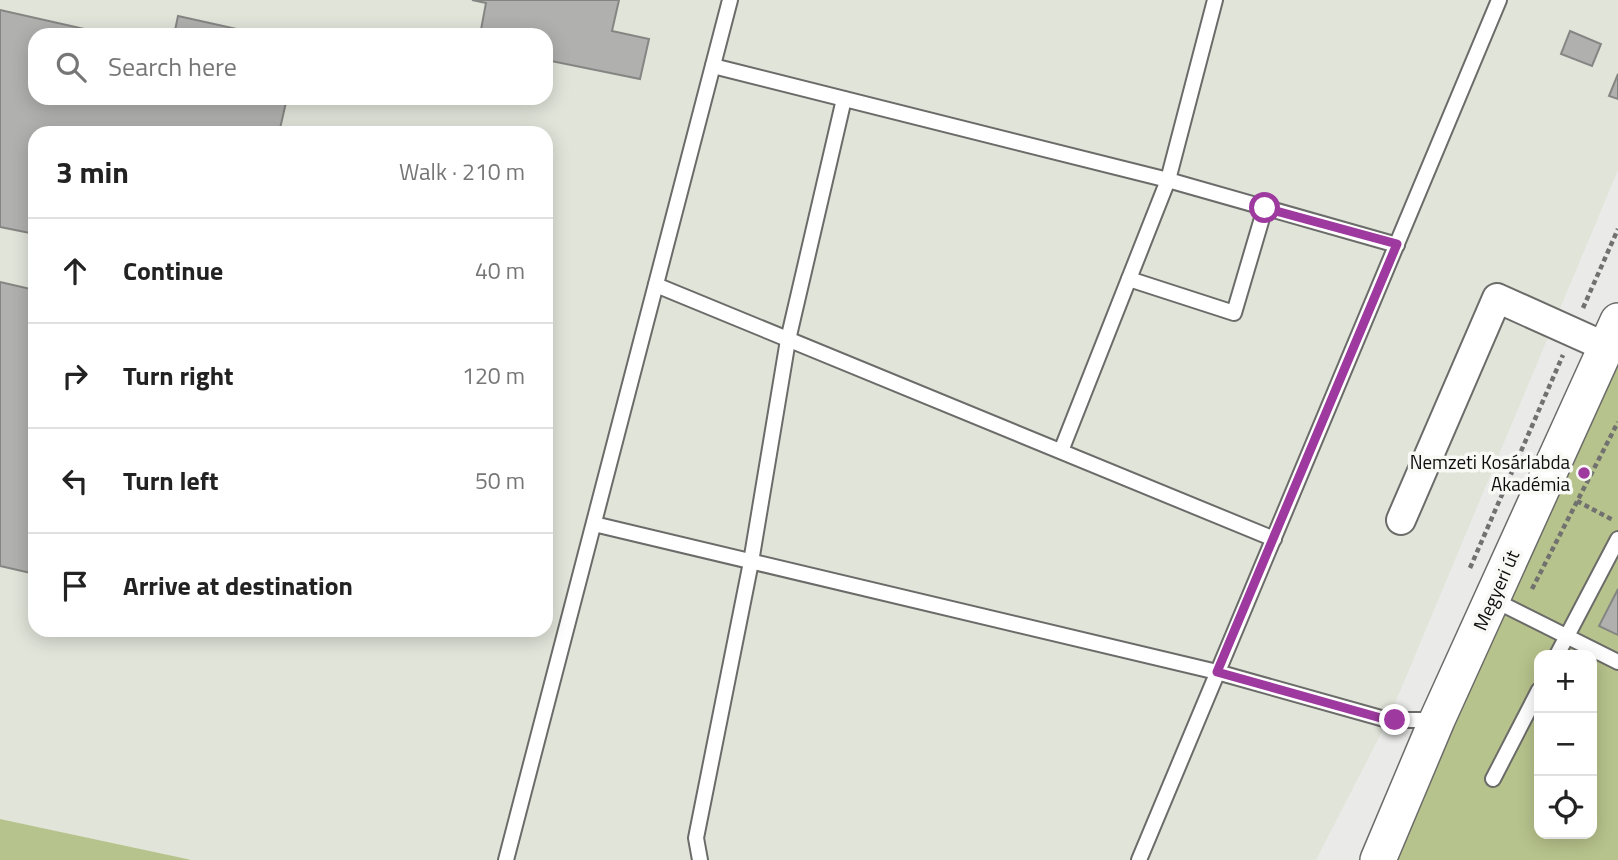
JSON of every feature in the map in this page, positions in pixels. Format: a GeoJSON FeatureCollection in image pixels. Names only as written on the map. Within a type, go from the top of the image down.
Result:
{"type":"FeatureCollection","features":[{"type":"Feature","properties":{"kind":"street"},"geometry":{"type":"LineString","coordinates":[[1401,520],[1497,298],[1573,331],[1612,334]]}},
{"type":"Feature","properties":{"kind":"street","name":"Megyeri út"},"geometry":{"type":"LineString","coordinates":[[1378,860],[1437,720],[1479,589],[1612,334]]}},
{"type":"Feature","properties":{"kind":"lane"},"geometry":{"type":"LineString","coordinates":[[506,860],[730,0]]}},
{"type":"Feature","properties":{"kind":"lane"},"geometry":{"type":"LineString","coordinates":[[1061,451],[1168,180],[1215,0]]}},
{"type":"Feature","properties":{"kind":"lane"},"geometry":{"type":"LineString","coordinates":[[1139,860],[1499,0]]}},
{"type":"Feature","properties":{"kind":"lane"},"geometry":{"type":"LineString","coordinates":[[713,65],[1168,180],[1397,244]]}},
{"type":"Feature","properties":{"kind":"lane"},"geometry":{"type":"LineString","coordinates":[[700,860],[696,838],[751,562],[788,340],[844,99]]}},
{"type":"Feature","properties":{"kind":"lane"},"geometry":{"type":"LineString","coordinates":[[1129,279],[1234,313],[1265,208]]}},
{"type":"Feature","properties":{"kind":"lane"},"geometry":{"type":"LineString","coordinates":[[656,285],[1274,538]]}},
{"type":"Feature","properties":{"kind":"lane"},"geometry":{"type":"LineString","coordinates":[[594,524],[1217,672],[1388,720],[1437,720]]}},
{"type":"Feature","properties":{"kind":"lane"},"geometry":{"type":"LineString","coordinates":[[1560,650],[1618,539]]}},
{"type":"Feature","properties":{"kind":"lane"},"geometry":{"type":"LineString","coordinates":[[1479,589],[1618,662]]}},
{"type":"Feature","properties":{"kind":"lane"},"geometry":{"type":"LineString","coordinates":[[1493,779],[1534,700]]}},
{"type":"Feature","properties":{"kind":"path"},"geometry":{"type":"LineString","coordinates":[[1479,589],[1573,331],[1618,229]]}},
{"type":"Feature","properties":{"kind":"path"},"geometry":{"type":"LineString","coordinates":[[1577,501],[1618,523]]}},
{"type":"Feature","properties":{"kind":"shaded area"},"geometry":{"type":"Polygon","coordinates":[[[0,0],[1618,0],[1618,170],[1388,720],[1316,860],[191,860],[0,819],[0,0]]]}},
{"type":"Feature","properties":{"kind":"green space","name":"Nemzeti Kosárlabda Akadémia"},"geometry":{"type":"Polygon","coordinates":[[[1618,321],[1618,860],[1380,860],[1618,321]]]}},
{"type":"Feature","properties":{"kind":"green space"},"geometry":{"type":"Polygon","coordinates":[[[0,819],[187,859],[191,860],[0,860],[0,819]]]}},
{"type":"Feature","properties":{"kind":"building"},"geometry":{"type":"Polygon","coordinates":[[[472,0],[619,0],[612,31],[649,39],[640,79],[553,61],[553,28],[481,28],[486,3],[472,0]]]}},
{"type":"Feature","properties":{"kind":"building"},"geometry":{"type":"Polygon","coordinates":[[[0,10],[80,28],[28,28],[28,105],[285,105],[281,126],[28,126],[28,233],[0,227],[0,10]]]}},
{"type":"Feature","properties":{"kind":"building"},"geometry":{"type":"Polygon","coordinates":[[[178,16],[232,28],[175,28],[178,16]]]}},
{"type":"Feature","properties":{"kind":"building"},"geometry":{"type":"Polygon","coordinates":[[[1570,31],[1601,44],[1592,66],[1561,54],[1570,31]]]}},
{"type":"Feature","properties":{"kind":"building"},"geometry":{"type":"Polygon","coordinates":[[[1618,74],[1618,99],[1609,96],[1618,74]]]}},
{"type":"Feature","properties":{"kind":"building"},"geometry":{"type":"Polygon","coordinates":[[[0,282],[28,288],[28,572],[0,566],[0,282]]]}},
{"type":"Feature","properties":{"kind":"building"},"geometry":{"type":"Polygon","coordinates":[[[1618,589],[1618,635],[1599,626],[1618,589]]]}},
{"type":"Feature","properties":{"kind":"place","name":"Nemzeti Kosárlabda Akadémia"},"geometry":{"type":"Point","coordinates":[1584,473]}},
{"type":"Feature","properties":{"kind":"route"},"geometry":{"type":"LineString","coordinates":[[1265,208],[1397,244],[1217,672],[1395,720]]}}]}
